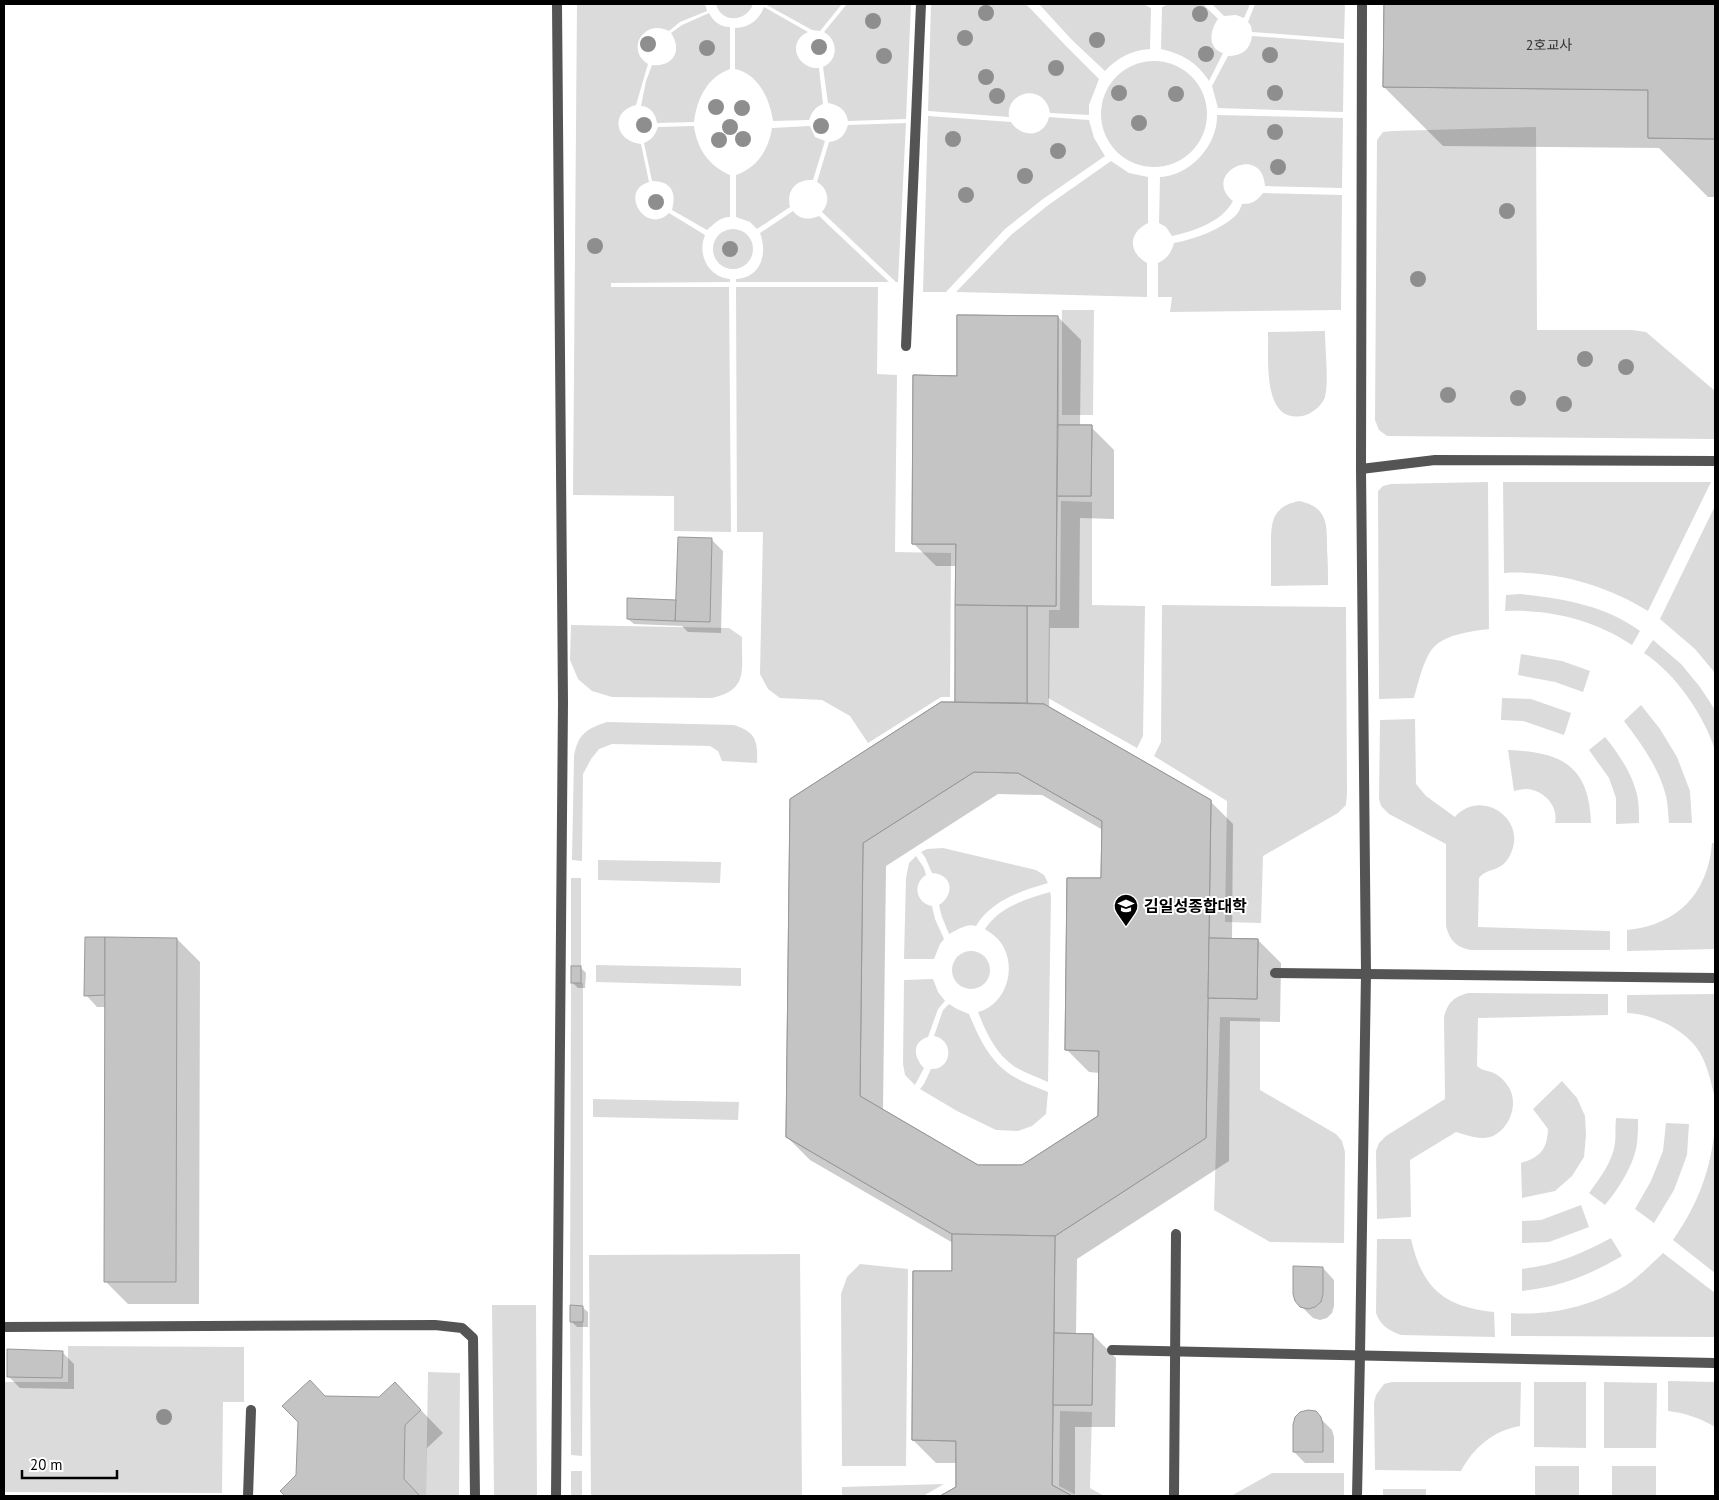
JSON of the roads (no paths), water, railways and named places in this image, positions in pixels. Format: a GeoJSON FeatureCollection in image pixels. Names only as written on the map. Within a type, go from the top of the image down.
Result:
{"type":"FeatureCollection","features":[{"type":"Feature","properties":{"kind":"street"},"geometry":{"type":"LineString","coordinates":[[556,1496],[563,712],[557,4]]}},
{"type":"Feature","properties":{"kind":"street"},"geometry":{"type":"LineString","coordinates":[[906,346],[921,4]]}},
{"type":"Feature","properties":{"kind":"street"},"geometry":{"type":"LineString","coordinates":[[1357,1496],[1366,973],[1361,469],[1362,4]]}},
{"type":"Feature","properties":{"kind":"street"},"geometry":{"type":"LineString","coordinates":[[1361,469],[1435,460],[1715,461]]}},
{"type":"Feature","properties":{"kind":"street"},"geometry":{"type":"LineString","coordinates":[[1275,973],[1715,978]]}},
{"type":"Feature","properties":{"kind":"street"},"geometry":{"type":"LineString","coordinates":[[1174,1496],[1176,1234]]}},
{"type":"Feature","properties":{"kind":"street"},"geometry":{"type":"LineString","coordinates":[[4,1327],[435,1326],[462,1328],[474,1338],[475,1496]]}},
{"type":"Feature","properties":{"kind":"street"},"geometry":{"type":"LineString","coordinates":[[1112,1350],[1715,1363]]}},
{"type":"Feature","properties":{"kind":"street"},"geometry":{"type":"LineString","coordinates":[[248,1496],[251,1410]]}},
{"type":"Feature","properties":{"kind":"place","name":"김일성종합대학"},"geometry":{"type":"Point","coordinates":[1126,927]}}]}
